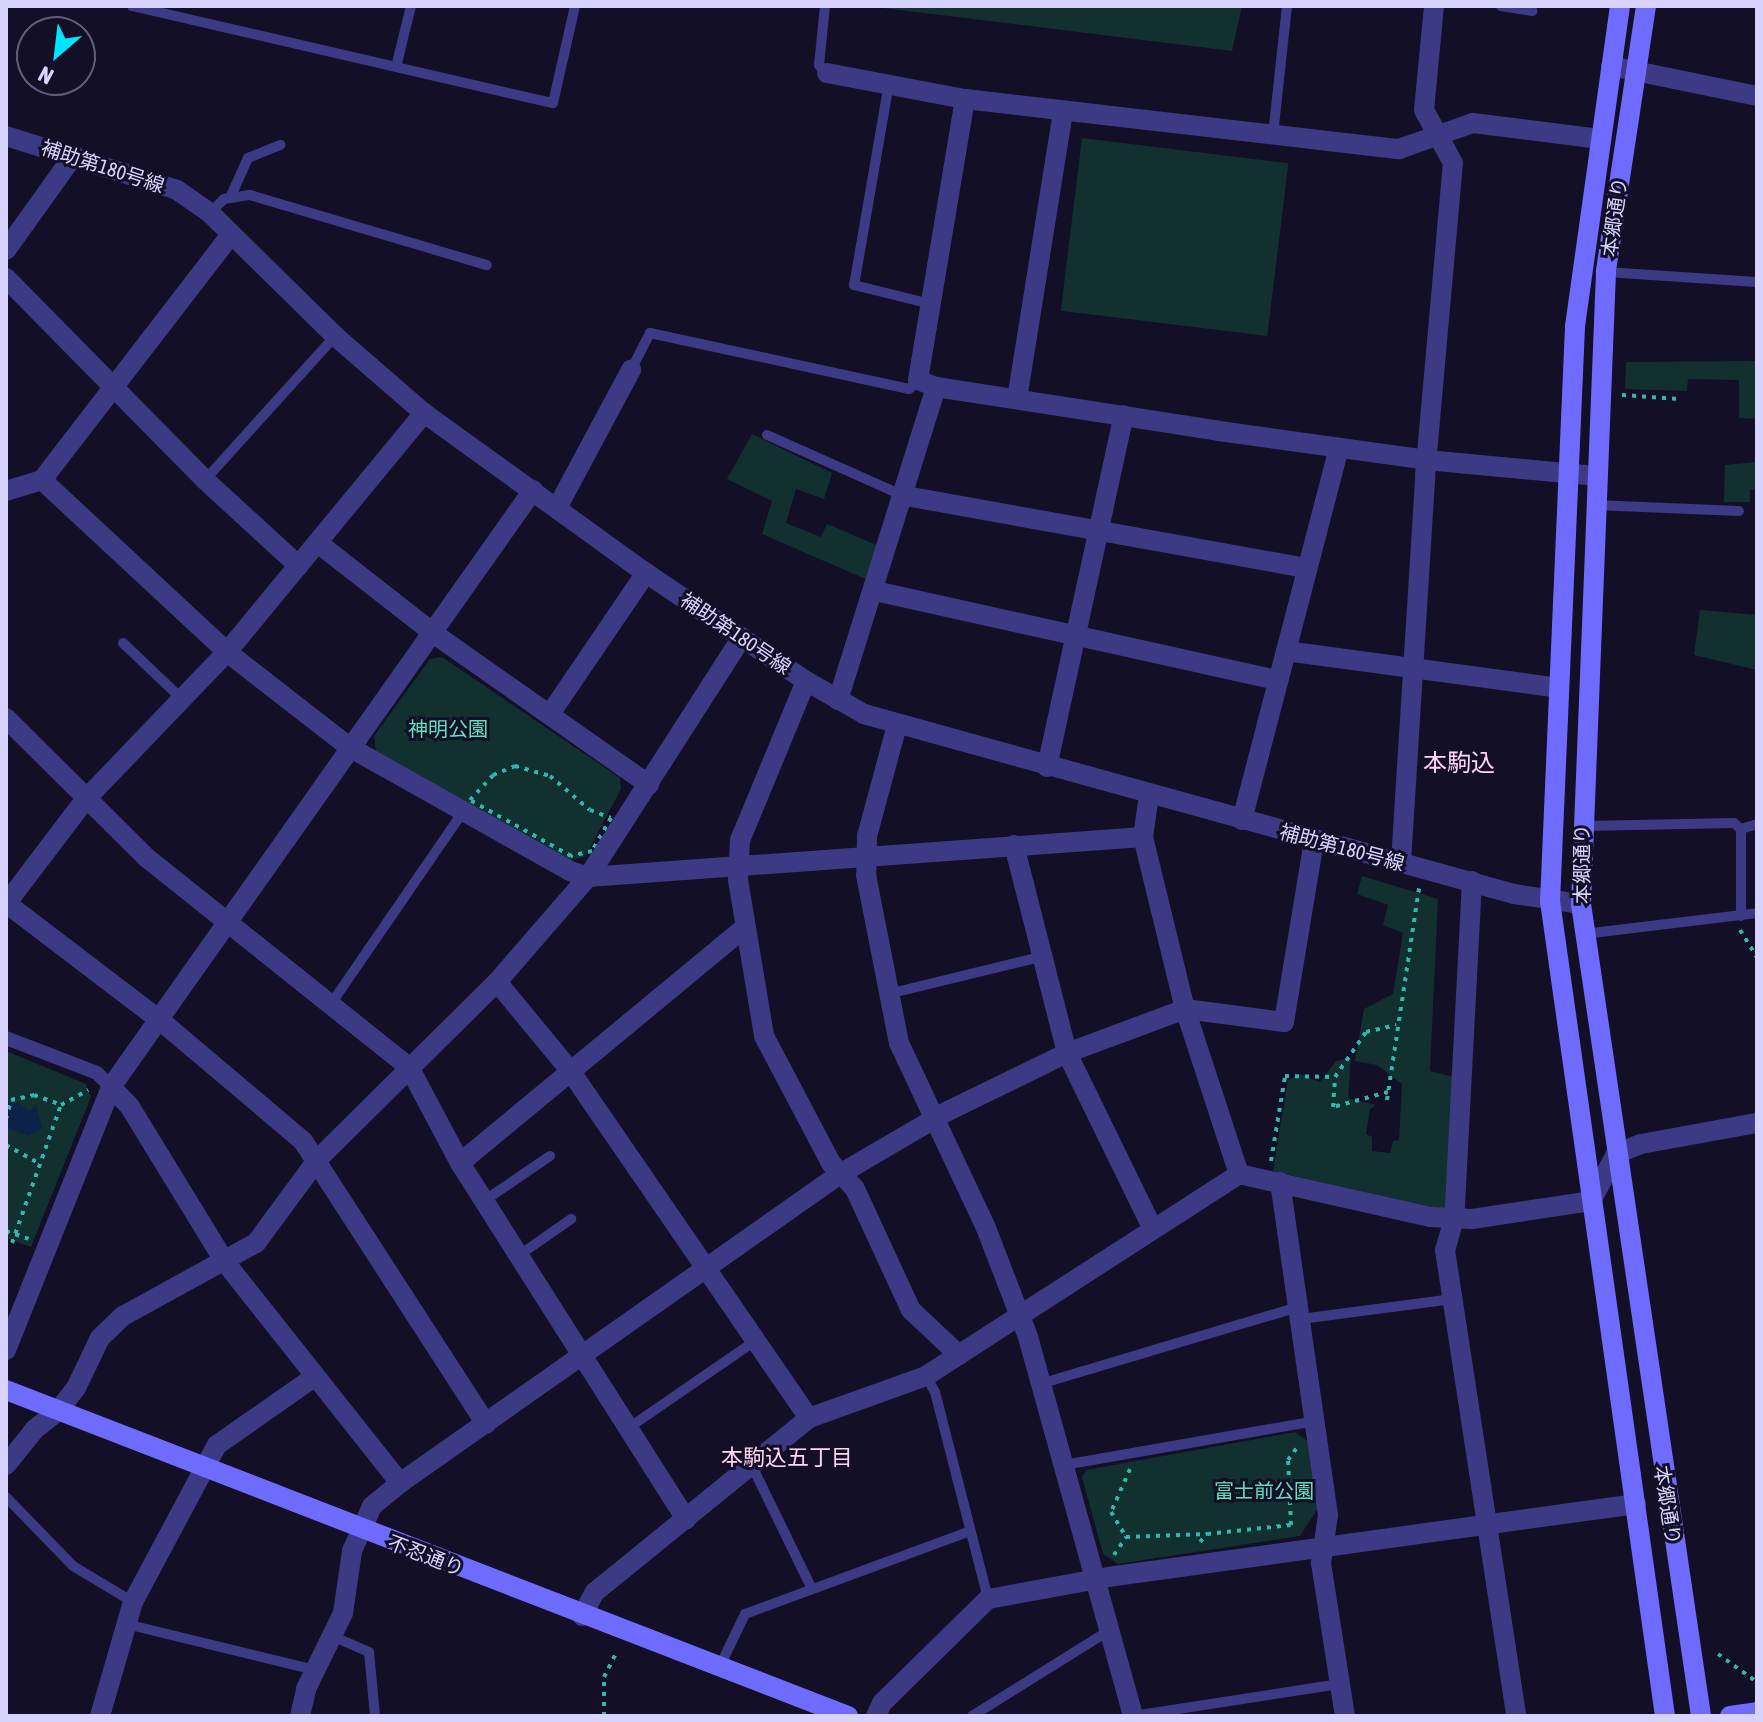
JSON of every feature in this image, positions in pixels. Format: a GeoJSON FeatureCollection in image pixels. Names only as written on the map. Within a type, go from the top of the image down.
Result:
{"type":"FeatureCollection","features":[{"type":"Feature","properties":{"kind":"main road","name":"本郷通り"},"geometry":{"type":"LineString","coordinates":[[1620,6],[1575,327],[1550,901],[1665,1716]]}},
{"type":"Feature","properties":{"kind":"main road","name":"本郷通り"},"geometry":{"type":"LineString","coordinates":[[1646,6],[1606,272],[1580,827],[1581,904],[1583,934],[1701,1716]]}},
{"type":"Feature","properties":{"kind":"main road","name":"不忍通り"},"geometry":{"type":"LineString","coordinates":[[6,1390],[582,1616],[720,1666],[804,1708],[848,1716]]}},
{"type":"Feature","properties":{"kind":"main road"},"geometry":{"type":"LineString","coordinates":[[1730,1716],[1757,1712]]}},
{"type":"Feature","properties":{"kind":"street"},"geometry":{"type":"LineString","coordinates":[[1401,862],[1427,460],[1453,163],[1442,137],[1424,110],[1434,6]]}},
{"type":"Feature","properties":{"kind":"street"},"geometry":{"type":"LineString","coordinates":[[1611,66],[1757,96]]}},
{"type":"Feature","properties":{"kind":"street"},"geometry":{"type":"LineString","coordinates":[[827,73],[965,99],[1399,149],[1442,137],[1473,123],[1600,139]]}},
{"type":"Feature","properties":{"kind":"street"},"geometry":{"type":"LineString","coordinates":[[838,700],[906,496],[927,384],[927,303],[965,99]]}},
{"type":"Feature","properties":{"kind":"street"},"geometry":{"type":"LineString","coordinates":[[1017,399],[1063,111]]}},
{"type":"Feature","properties":{"kind":"street","name":"補助第180号線"},"geometry":{"type":"LineString","coordinates":[[6,136],[177,190],[210,213],[335,336],[424,413],[646,573],[838,700],[897,725],[1047,767],[1472,881],[1550,901],[1581,904]]}},
{"type":"Feature","properties":{"kind":"street"},"geometry":{"type":"LineString","coordinates":[[6,250],[74,155]]}},
{"type":"Feature","properties":{"kind":"street"},"geometry":{"type":"LineString","coordinates":[[6,491],[42,480],[230,236]]}},
{"type":"Feature","properties":{"kind":"street"},"geometry":{"type":"LineString","coordinates":[[6,278],[205,480],[299,566]]}},
{"type":"Feature","properties":{"kind":"street"},"geometry":{"type":"LineString","coordinates":[[557,508],[631,370]]}},
{"type":"Feature","properties":{"kind":"street"},"geometry":{"type":"LineString","coordinates":[[927,384],[1339,448],[1595,476]]}},
{"type":"Feature","properties":{"kind":"street"},"geometry":{"type":"LineString","coordinates":[[424,413],[227,652],[85,800],[6,903],[161,1021],[318,1159],[486,1424]]}},
{"type":"Feature","properties":{"kind":"street"},"geometry":{"type":"LineString","coordinates":[[1047,767],[1124,415]]}},
{"type":"Feature","properties":{"kind":"street"},"geometry":{"type":"LineString","coordinates":[[1242,820],[1339,448]]}},
{"type":"Feature","properties":{"kind":"street"},"geometry":{"type":"LineString","coordinates":[[42,480],[227,652],[349,747],[463,812],[588,877],[739,862],[1143,837]]}},
{"type":"Feature","properties":{"kind":"street"},"geometry":{"type":"LineString","coordinates":[[6,1350],[102,1088],[161,1021],[232,922],[349,747],[533,490]]}},
{"type":"Feature","properties":{"kind":"street"},"geometry":{"type":"LineString","coordinates":[[906,496],[1307,568]]}},
{"type":"Feature","properties":{"kind":"street"},"geometry":{"type":"LineString","coordinates":[[318,543],[433,633],[649,785]]}},
{"type":"Feature","properties":{"kind":"street"},"geometry":{"type":"LineString","coordinates":[[550,714],[646,573]]}},
{"type":"Feature","properties":{"kind":"street"},"geometry":{"type":"LineString","coordinates":[[875,591],[1278,680]]}},
{"type":"Feature","properties":{"kind":"street"},"geometry":{"type":"LineString","coordinates":[[6,1465],[35,1429],[58,1411],[76,1388],[100,1338],[123,1316],[256,1243],[318,1159],[497,982],[588,877],[742,637]]}},
{"type":"Feature","properties":{"kind":"street"},"geometry":{"type":"LineString","coordinates":[[1286,651],[1558,688]]}},
{"type":"Feature","properties":{"kind":"street"},"geometry":{"type":"LineString","coordinates":[[806,681],[740,840],[745,927],[764,1036],[840,1174],[855,1189],[911,1310],[959,1355]]}},
{"type":"Feature","properties":{"kind":"street"},"geometry":{"type":"LineString","coordinates":[[6,718],[85,800],[147,858],[333,1001],[409,1067],[460,1163],[686,1519]]}},
{"type":"Feature","properties":{"kind":"street"},"geometry":{"type":"LineString","coordinates":[[897,725],[866,854],[888,994],[899,1043],[1020,1315],[1133,1716]]}},
{"type":"Feature","properties":{"kind":"street"},"geometry":{"type":"LineString","coordinates":[[1149,795],[1143,837],[1185,1009],[1239,1174]]}},
{"type":"Feature","properties":{"kind":"street"},"geometry":{"type":"LineString","coordinates":[[300,1716],[315,1670],[343,1613],[352,1551],[361,1530],[372,1506],[400,1483],[840,1174],[934,1118],[1067,1053],[1185,1009],[1284,1022],[1314,840]]}},
{"type":"Feature","properties":{"kind":"street"},"geometry":{"type":"LineString","coordinates":[[1014,845],[1040,957],[1067,1053],[1153,1229]]}},
{"type":"Feature","properties":{"kind":"street"},"geometry":{"type":"LineString","coordinates":[[1472,881],[1454,1219],[1445,1250],[1516,1716]]}},
{"type":"Feature","properties":{"kind":"street"},"geometry":{"type":"LineString","coordinates":[[460,1163],[569,1069],[745,927]]}},
{"type":"Feature","properties":{"kind":"street"},"geometry":{"type":"LineString","coordinates":[[497,982],[569,1069],[809,1418]]}},
{"type":"Feature","properties":{"kind":"street"},"geometry":{"type":"LineString","coordinates":[[6,1038],[97,1073],[102,1088],[130,1107],[225,1262],[400,1483]]}},
{"type":"Feature","properties":{"kind":"street"},"geometry":{"type":"LineString","coordinates":[[582,1616],[595,1592],[809,1418],[926,1376],[1239,1174],[1454,1219],[1591,1201],[1616,1154],[1641,1144],[1757,1123]]}},
{"type":"Feature","properties":{"kind":"street"},"geometry":{"type":"LineString","coordinates":[[1274,1181],[1317,1421],[1329,1527],[1321,1563],[1345,1716]]}},
{"type":"Feature","properties":{"kind":"street"},"geometry":{"type":"LineString","coordinates":[[100,1716],[133,1602],[221,1438],[314,1377]]}},
{"type":"Feature","properties":{"kind":"street"},"geometry":{"type":"LineString","coordinates":[[876,1716],[882,1703],[988,1599],[1096,1579],[1636,1504]]}},
{"type":"Feature","properties":{"kind":"lane"},"geometry":{"type":"LineString","coordinates":[[132,6],[553,103],[575,6]]}},
{"type":"Feature","properties":{"kind":"lane"},"geometry":{"type":"LineString","coordinates":[[396,67],[411,6]]}},
{"type":"Feature","properties":{"kind":"lane"},"geometry":{"type":"LineString","coordinates":[[825,6],[819,65],[820,71],[827,73]]}},
{"type":"Feature","properties":{"kind":"lane"},"geometry":{"type":"LineString","coordinates":[[1273,135],[1287,6]]}},
{"type":"Feature","properties":{"kind":"lane"},"geometry":{"type":"LineString","coordinates":[[1501,6],[1533,11]]}},
{"type":"Feature","properties":{"kind":"lane"},"geometry":{"type":"LineString","coordinates":[[889,83],[854,285],[927,303]]}},
{"type":"Feature","properties":{"kind":"lane"},"geometry":{"type":"LineString","coordinates":[[230,198],[248,158],[280,145]]}},
{"type":"Feature","properties":{"kind":"lane"},"geometry":{"type":"LineString","coordinates":[[210,213],[230,198],[250,195],[487,265]]}},
{"type":"Feature","properties":{"kind":"lane"},"geometry":{"type":"LineString","coordinates":[[1606,272],[1757,282]]}},
{"type":"Feature","properties":{"kind":"lane"},"geometry":{"type":"LineString","coordinates":[[631,370],[650,333],[909,389],[927,384]]}},
{"type":"Feature","properties":{"kind":"lane"},"geometry":{"type":"LineString","coordinates":[[205,480],[335,336]]}},
{"type":"Feature","properties":{"kind":"lane"},"geometry":{"type":"LineString","coordinates":[[767,435],[906,496]]}},
{"type":"Feature","properties":{"kind":"lane"},"geometry":{"type":"LineString","coordinates":[[1594,505],[1739,511]]}},
{"type":"Feature","properties":{"kind":"lane"},"geometry":{"type":"LineString","coordinates":[[123,643],[183,699]]}},
{"type":"Feature","properties":{"kind":"lane"},"geometry":{"type":"LineString","coordinates":[[333,1001],[463,812]]}},
{"type":"Feature","properties":{"kind":"lane"},"geometry":{"type":"LineString","coordinates":[[1580,827],[1734,823],[1741,829]]}},
{"type":"Feature","properties":{"kind":"lane"},"geometry":{"type":"LineString","coordinates":[[1741,829],[1757,824]]}},
{"type":"Feature","properties":{"kind":"lane"},"geometry":{"type":"LineString","coordinates":[[1739,916],[1741,829]]}},
{"type":"Feature","properties":{"kind":"lane"},"geometry":{"type":"LineString","coordinates":[[1583,934],[1757,913]]}},
{"type":"Feature","properties":{"kind":"lane"},"geometry":{"type":"LineString","coordinates":[[888,994],[1040,957]]}},
{"type":"Feature","properties":{"kind":"lane"},"geometry":{"type":"LineString","coordinates":[[484,1201],[550,1156]]}},
{"type":"Feature","properties":{"kind":"lane"},"geometry":{"type":"LineString","coordinates":[[518,1256],[571,1219]]}},
{"type":"Feature","properties":{"kind":"lane"},"geometry":{"type":"LineString","coordinates":[[1040,1384],[1300,1313],[1453,1299]]}},
{"type":"Feature","properties":{"kind":"lane"},"geometry":{"type":"LineString","coordinates":[[627,1429],[755,1341]]}},
{"type":"Feature","properties":{"kind":"lane"},"geometry":{"type":"LineString","coordinates":[[926,1376],[935,1392],[988,1599]]}},
{"type":"Feature","properties":{"kind":"lane"},"geometry":{"type":"LineString","coordinates":[[1064,1465],[1317,1421]]}},
{"type":"Feature","properties":{"kind":"lane"},"geometry":{"type":"LineString","coordinates":[[752,1466],[811,1587]]}},
{"type":"Feature","properties":{"kind":"lane"},"geometry":{"type":"LineString","coordinates":[[6,1497],[73,1566],[133,1602]]}},
{"type":"Feature","properties":{"kind":"lane"},"geometry":{"type":"LineString","coordinates":[[720,1666],[745,1614],[811,1587],[970,1531]]}},
{"type":"Feature","properties":{"kind":"lane"},"geometry":{"type":"LineString","coordinates":[[126,1624],[315,1670]]}},
{"type":"Feature","properties":{"kind":"lane"},"geometry":{"type":"LineString","coordinates":[[972,1716],[1110,1630]]}},
{"type":"Feature","properties":{"kind":"lane"},"geometry":{"type":"LineString","coordinates":[[332,1636],[369,1652],[375,1716]]}},
{"type":"Feature","properties":{"kind":"lane"},"geometry":{"type":"LineString","coordinates":[[1133,1716],[1340,1684]]}},
{"type":"Feature","properties":{"kind":"path"},"geometry":{"type":"LineString","coordinates":[[1616,394],[1679,399]]}},
{"type":"Feature","properties":{"kind":"path"},"geometry":{"type":"LineString","coordinates":[[528,768],[550,776],[590,810],[611,818],[602,833],[592,851],[571,856],[470,800],[502,769],[528,768]]}},
{"type":"Feature","properties":{"kind":"path"},"geometry":{"type":"LineString","coordinates":[[1387,1100],[1418,895]]}},
{"type":"Feature","properties":{"kind":"path"},"geometry":{"type":"LineString","coordinates":[[1739,916],[1741,937],[1757,957]]}},
{"type":"Feature","properties":{"kind":"path"},"geometry":{"type":"LineString","coordinates":[[1388,1092],[1333,1107],[1335,1077],[1366,1032],[1396,1025]]}},
{"type":"Feature","properties":{"kind":"path"},"geometry":{"type":"LineString","coordinates":[[1274,1181],[1285,1076],[1335,1077]]}},
{"type":"Feature","properties":{"kind":"path"},"geometry":{"type":"LineString","coordinates":[[6,1119],[11,1100],[34,1095],[61,1105],[102,1088]]}},
{"type":"Feature","properties":{"kind":"path"},"geometry":{"type":"LineString","coordinates":[[12,1243],[61,1105]]}},
{"type":"Feature","properties":{"kind":"path"},"geometry":{"type":"LineString","coordinates":[[6,1145],[38,1163]]}},
{"type":"Feature","properties":{"kind":"path"},"geometry":{"type":"LineString","coordinates":[[1296,1531],[1288,1460],[1317,1421]]}},
{"type":"Feature","properties":{"kind":"path"},"geometry":{"type":"LineString","coordinates":[[1131,1474],[1112,1504],[1115,1525],[1126,1537],[1207,1534]]}},
{"type":"Feature","properties":{"kind":"path"},"geometry":{"type":"LineString","coordinates":[[1116,1553],[1126,1537]]}},
{"type":"Feature","properties":{"kind":"path"},"geometry":{"type":"LineString","coordinates":[[604,1716],[604,1677],[616,1653]]}},
{"type":"Feature","properties":{"kind":"path"},"geometry":{"type":"LineString","coordinates":[[1718,1654],[1757,1682]]}},
{"type":"Feature","properties":{"kind":"green space"},"geometry":{"type":"Polygon","coordinates":[[[867,6],[1242,6],[1232,51],[867,6]]]}},
{"type":"Feature","properties":{"kind":"green space"},"geometry":{"type":"Polygon","coordinates":[[[1082,138],[1288,163],[1267,336],[1061,311],[1082,138]]]}},
{"type":"Feature","properties":{"kind":"green space"},"geometry":{"type":"Polygon","coordinates":[[[1757,361],[1757,419],[1739,418],[1739,380],[1688,379],[1687,391],[1625,389],[1626,362],[1757,361]]]}},
{"type":"Feature","properties":{"kind":"green space"},"geometry":{"type":"Polygon","coordinates":[[[752,434],[832,473],[824,499],[796,489],[786,523],[821,537],[827,524],[879,546],[868,580],[762,534],[772,501],[727,479],[752,434]]]}},
{"type":"Feature","properties":{"kind":"green space"},"geometry":{"type":"Polygon","coordinates":[[[1757,462],[1757,489],[1750,490],[1750,502],[1724,502],[1725,465],[1757,462]]]}},
{"type":"Feature","properties":{"kind":"green space"},"geometry":{"type":"Polygon","coordinates":[[[1700,610],[1757,615],[1757,670],[1694,655],[1700,610]]]}},
{"type":"Feature","properties":{"kind":"green space","name":"神明公園"},"geometry":{"type":"Polygon","coordinates":[[[442,657],[620,778],[621,789],[585,857],[570,860],[376,751],[374,736],[430,659],[442,657]]]}},
{"type":"Feature","properties":{"kind":"green space"},"geometry":{"type":"Polygon","coordinates":[[[1362,876],[1438,899],[1430,1071],[1458,1078],[1449,1212],[1273,1171],[1288,1080],[1300,1074],[1320,1082],[1336,1061],[1351,1058],[1348,1098],[1376,1105],[1370,1109],[1366,1134],[1372,1137],[1372,1151],[1390,1153],[1393,1141],[1399,1140],[1402,1084],[1377,1065],[1355,1061],[1364,1009],[1393,994],[1403,933],[1383,925],[1388,905],[1357,894],[1362,876]]]}},
{"type":"Feature","properties":{"kind":"green space"},"geometry":{"type":"Polygon","coordinates":[[[6,1051],[86,1084],[91,1097],[31,1247],[6,1238],[6,1051]]]}},
{"type":"Feature","properties":{"kind":"green space","name":"富士前公園"},"geometry":{"type":"Polygon","coordinates":[[[1295,1432],[1309,1442],[1318,1508],[1300,1536],[1118,1564],[1103,1554],[1082,1477],[1086,1470],[1295,1432]]]}},
{"type":"Feature","properties":{"kind":"water"},"geometry":{"type":"Polygon","coordinates":[[[6,1103],[19,1103],[29,1111],[36,1105],[42,1128],[28,1136],[6,1127],[6,1103]]]}},
{"type":"Feature","properties":{"kind":"district","name":"本駒込"},"geometry":{"type":"Point","coordinates":[1459,763]}},
{"type":"Feature","properties":{"kind":"district","name":"本駒込五丁目"},"geometry":{"type":"Point","coordinates":[787,1458]}}]}
